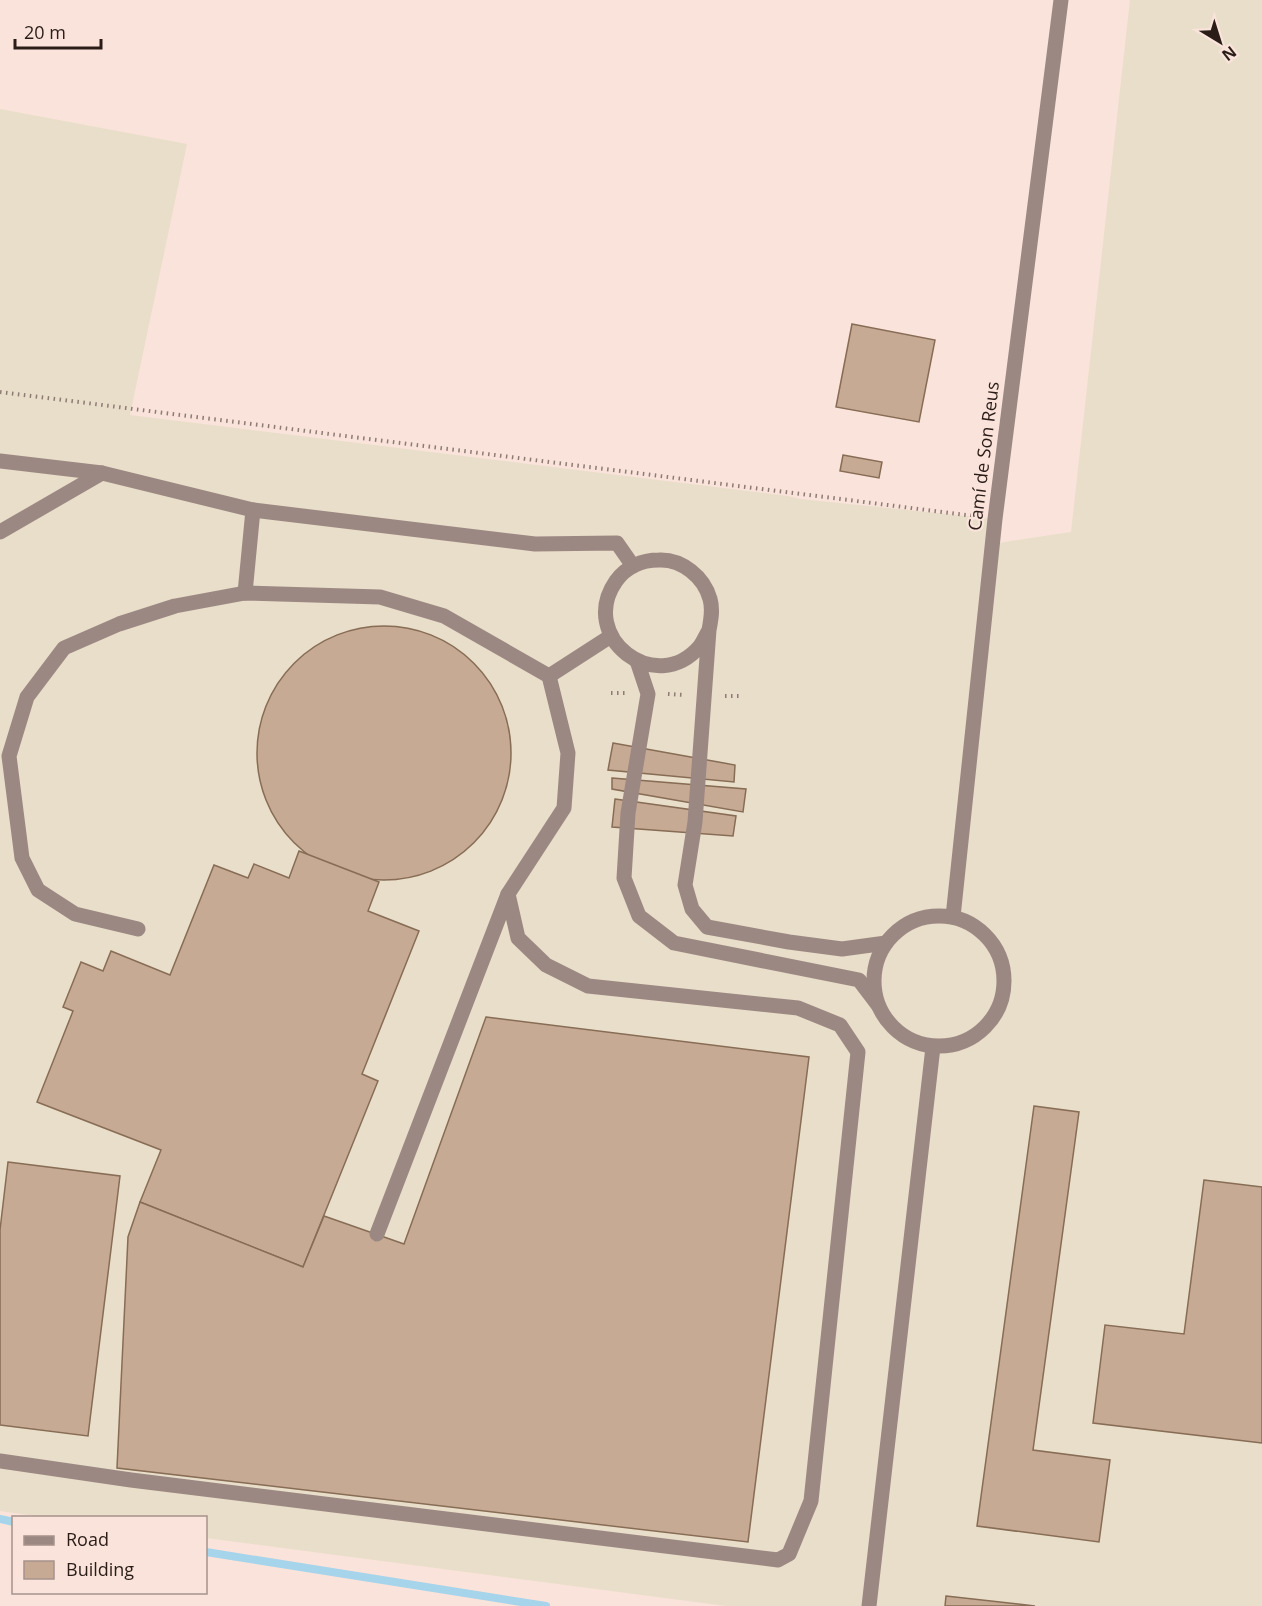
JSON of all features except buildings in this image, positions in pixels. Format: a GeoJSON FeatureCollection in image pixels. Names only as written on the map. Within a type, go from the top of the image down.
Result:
{"type":"FeatureCollection","features":[{"type":"Feature","properties":{"kind":"street","name":"Camí de Son Reus"},"geometry":{"type":"LineString","coordinates":[[953,917],[995,519],[1061,0]]}},
{"type":"Feature","properties":{"kind":"street"},"geometry":{"type":"LineString","coordinates":[[0,461],[102,473],[253,510],[535,544],[617,543],[633,566]]}},
{"type":"Feature","properties":{"kind":"street"},"geometry":{"type":"LineString","coordinates":[[0,532],[102,473]]}},
{"type":"Feature","properties":{"kind":"street"},"geometry":{"type":"LineString","coordinates":[[245,593],[253,510]]}},
{"type":"Feature","properties":{"kind":"street"},"geometry":{"type":"LineString","coordinates":[[709,630],[700,645],[687,657],[671,664],[654,666],[637,661],[622,651],[610,636],[606,621],[606,604],[611,589],[620,575],[648,560],[664,560],[680,564],[693,572],[704,584],[710,598],[712,615],[695,822],[685,885],[692,909],[707,927],[789,942],[842,949],[886,943]]}},
{"type":"Feature","properties":{"kind":"street"},"geometry":{"type":"LineString","coordinates":[[138,929],[75,914],[38,890],[22,858],[9,756],[27,697],[64,648],[119,624],[175,606],[245,593],[380,597],[444,616],[549,676],[568,753],[564,808],[508,894],[377,1234]]}},
{"type":"Feature","properties":{"kind":"street"},"geometry":{"type":"LineString","coordinates":[[549,676],[610,636]]}},
{"type":"Feature","properties":{"kind":"street"},"geometry":{"type":"LineString","coordinates":[[637,661],[648,694],[628,813],[624,878],[639,916],[674,942],[859,980],[887,1021],[900,1034],[915,1043],[933,1047],[951,1046],[968,1040],[984,1030],[995,1016],[1003,999],[1004,972],[999,953],[987,937],[972,924],[953,917],[934,916],[916,920],[899,929],[886,943],[876,962],[874,984],[878,1005]]}},
{"type":"Feature","properties":{"kind":"street"},"geometry":{"type":"LineString","coordinates":[[0,1461],[142,1482],[766,1559],[778,1560],[789,1554],[811,1501],[858,1052],[840,1025],[798,1008],[588,986],[546,965],[518,938],[508,894]]}},
{"type":"Feature","properties":{"kind":"street"},"geometry":{"type":"LineString","coordinates":[[869,1606],[933,1047]]}},
{"type":"Feature","properties":{"kind":"path"},"geometry":{"type":"LineString","coordinates":[[0,392],[995,519]]}},
{"type":"Feature","properties":{"kind":"path"},"geometry":{"type":"LineString","coordinates":[[611,693],[742,696]]}},
{"type":"Feature","properties":{"kind":"shaded area"},"geometry":{"type":"Polygon","coordinates":[[[1130,0],[1262,0],[1262,1606],[726,1606],[207,1538],[207,1516],[35,1516],[0,1511],[0,109],[187,144],[130,415],[800,499],[995,519],[992,544],[1071,532],[1130,0]]]}},
{"type":"Feature","properties":{"kind":"waterway"},"geometry":{"type":"LineString","coordinates":[[0,1519],[12,1522]]}},
{"type":"Feature","properties":{"kind":"waterway"},"geometry":{"type":"LineString","coordinates":[[207,1552],[546,1606]]}}]}
